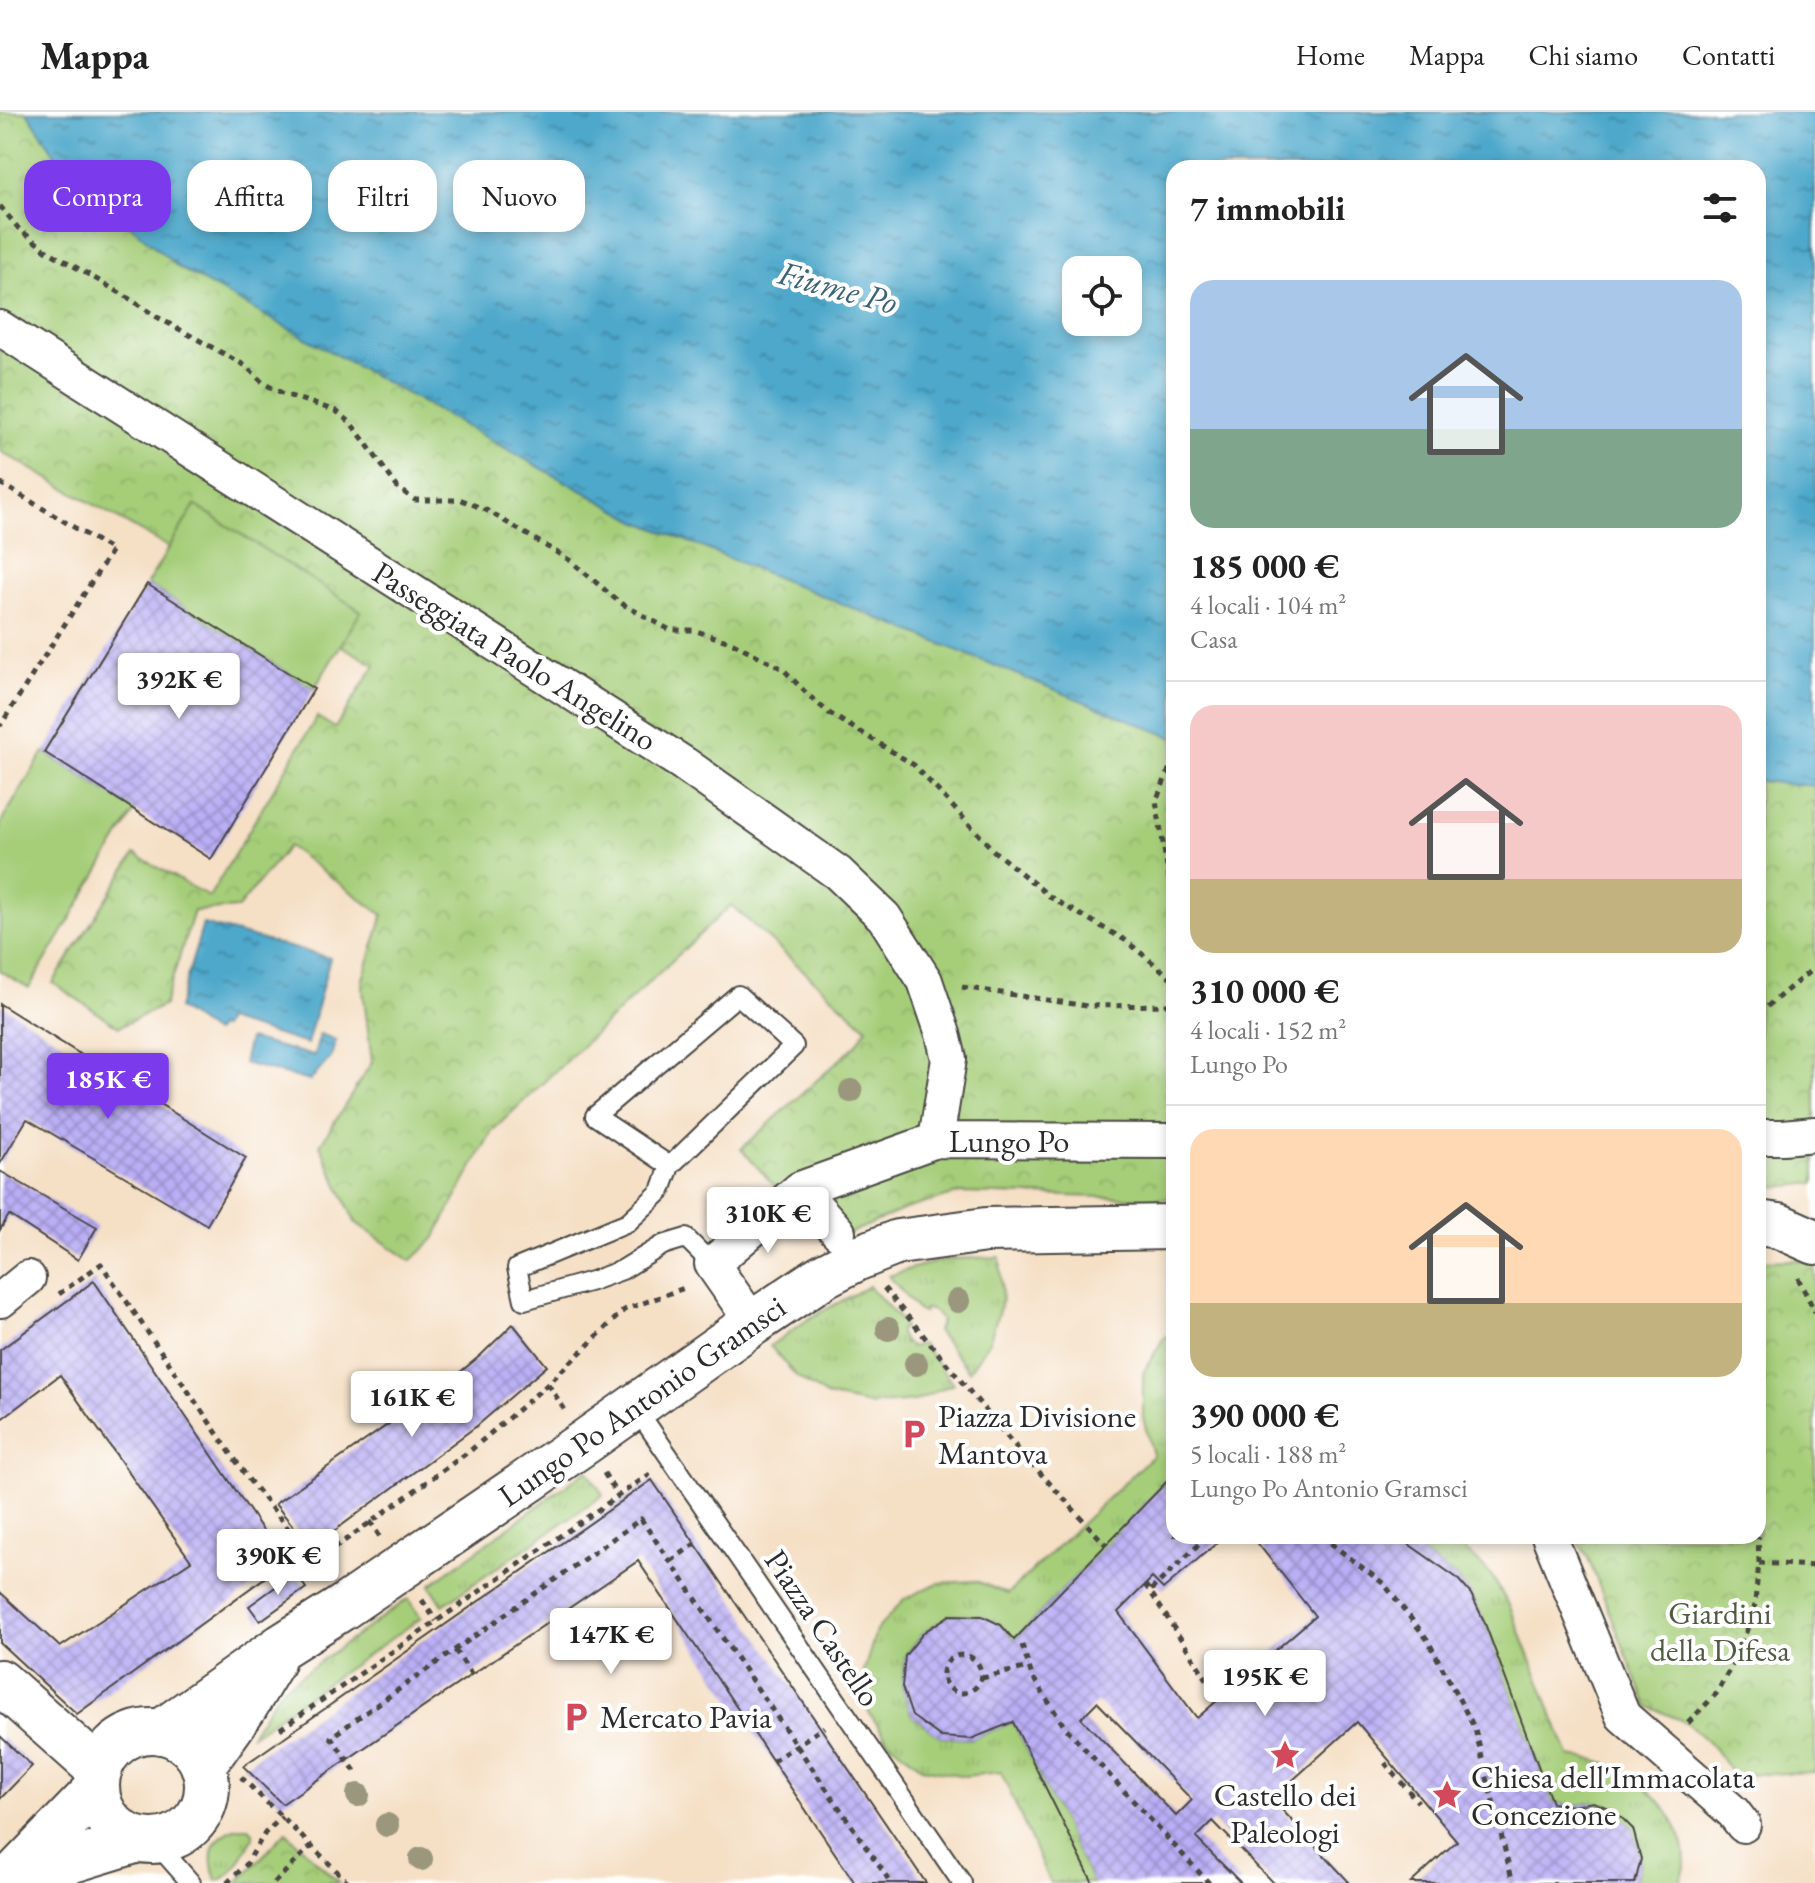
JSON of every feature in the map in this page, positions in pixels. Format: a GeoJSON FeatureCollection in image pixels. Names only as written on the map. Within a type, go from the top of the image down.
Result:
{"type":"FeatureCollection","features":[{"type":"Feature","properties":{"kind":"main road","name":"Lungo Po Antonio Gramsci"},"geometry":{"type":"LineString","coordinates":[[161,1732],[753,1323],[823,1276],[858,1258],[898,1242],[986,1230],[1166,1227]]}},
{"type":"Feature","properties":{"kind":"main road","name":"Lungo Po Antonio Gramsci"},"geometry":{"type":"LineString","coordinates":[[220,1770],[245,1707],[282,1646]]}},
{"type":"Feature","properties":{"kind":"main road"},"geometry":{"type":"LineString","coordinates":[[0,1682],[98,1780]]}},
{"type":"Feature","properties":{"kind":"main road"},"geometry":{"type":"LineString","coordinates":[[8,1881],[146,1841],[170,1839],[184,1832],[203,1807],[207,1780],[220,1770],[178,1738],[161,1732],[129,1736],[116,1744],[106,1756],[98,1780],[100,1806],[109,1821],[122,1833],[146,1841]]}},
{"type":"Feature","properties":{"kind":"main road"},"geometry":{"type":"LineString","coordinates":[[8,1881],[98,1780]]}},
{"type":"Feature","properties":{"kind":"street","name":"Passeggiata Paolo Angelino"},"geometry":{"type":"LineString","coordinates":[[0,328],[697,773],[838,873],[884,917],[925,981],[949,1059],[936,1140]]}},
{"type":"Feature","properties":{"kind":"street"},"geometry":{"type":"LineString","coordinates":[[1766,1137],[1815,1134]]}},
{"type":"Feature","properties":{"kind":"street","name":"Lungo Po"},"geometry":{"type":"LineString","coordinates":[[716,1270],[800,1189],[936,1140],[1166,1141]]}},
{"type":"Feature","properties":{"kind":"street"},"geometry":{"type":"LineString","coordinates":[[800,1189],[838,1232]]}},
{"type":"Feature","properties":{"kind":"street"},"geometry":{"type":"LineString","coordinates":[[716,1270],[753,1323]]}},
{"type":"Feature","properties":{"kind":"street"},"geometry":{"type":"LineString","coordinates":[[1,1300],[28,1278]]}},
{"type":"Feature","properties":{"kind":"street"},"geometry":{"type":"LineString","coordinates":[[1552,1544],[1623,1716],[1733,1812],[1743,1825]]}},
{"type":"Feature","properties":{"kind":"lane"},"geometry":{"type":"LineString","coordinates":[[670,1166],[595,1116],[738,995],[794,1046],[670,1166],[661,1191],[628,1222],[517,1268],[524,1300],[622,1270],[663,1245],[686,1238],[716,1270]]}},
{"type":"Feature","properties":{"kind":"lane","name":"Piazza Castello"},"geometry":{"type":"LineString","coordinates":[[635,1407],[962,1883]]}},
{"type":"Feature","properties":{"kind":"lane"},"geometry":{"type":"LineString","coordinates":[[146,1841],[191,1883]]}},
{"type":"Feature","properties":{"kind":"path"},"geometry":{"type":"LineString","coordinates":[[0,206],[19,229],[46,250],[246,366],[263,383],[284,394],[336,411],[349,421],[398,488],[415,500],[462,500],[486,510],[571,561],[619,602],[670,630],[693,630],[733,643],[783,669],[829,713],[914,765],[995,852],[1053,899],[1125,940],[1166,973]]}},
{"type":"Feature","properties":{"kind":"path"},"geometry":{"type":"LineString","coordinates":[[0,483],[112,550],[0,726]]}},
{"type":"Feature","properties":{"kind":"path"},"geometry":{"type":"LineString","coordinates":[[1166,777],[1156,801],[1166,861]]}},
{"type":"Feature","properties":{"kind":"path"},"geometry":{"type":"LineString","coordinates":[[1766,1007],[1815,967]]}},
{"type":"Feature","properties":{"kind":"path"},"geometry":{"type":"LineString","coordinates":[[925,981],[1087,1006],[1166,1005]]}},
{"type":"Feature","properties":{"kind":"path"},"geometry":{"type":"LineString","coordinates":[[1792,1236],[1804,1293],[1815,1312]]}},
{"type":"Feature","properties":{"kind":"path"},"geometry":{"type":"LineString","coordinates":[[28,1278],[56,1296],[101,1264],[249,1480],[315,1562],[342,1608]]}},
{"type":"Feature","properties":{"kind":"path"},"geometry":{"type":"LineString","coordinates":[[315,1562],[471,1450],[548,1384],[624,1310],[716,1270]]}},
{"type":"Feature","properties":{"kind":"path"},"geometry":{"type":"LineString","coordinates":[[878,1281],[1010,1440],[1106,1545]]}},
{"type":"Feature","properties":{"kind":"path"},"geometry":{"type":"LineString","coordinates":[[556,1362],[562,1369]]}},
{"type":"Feature","properties":{"kind":"path"},"geometry":{"type":"LineString","coordinates":[[548,1384],[568,1415]]}},
{"type":"Feature","properties":{"kind":"path"},"geometry":{"type":"LineString","coordinates":[[280,1729],[671,1459]]}},
{"type":"Feature","properties":{"kind":"path"},"geometry":{"type":"LineString","coordinates":[[597,1462],[618,1496]]}},
{"type":"Feature","properties":{"kind":"path"},"geometry":{"type":"LineString","coordinates":[[355,1771],[331,1737],[641,1519],[891,1883]]}},
{"type":"Feature","properties":{"kind":"path"},"geometry":{"type":"LineString","coordinates":[[671,1561],[695,1543]]}},
{"type":"Feature","properties":{"kind":"path"},"geometry":{"type":"LineString","coordinates":[[1150,1591],[1200,1544]]}},
{"type":"Feature","properties":{"kind":"path"},"geometry":{"type":"LineString","coordinates":[[1332,1544],[1384,1584],[1427,1639],[1475,1729],[1513,1883]]}},
{"type":"Feature","properties":{"kind":"path"},"geometry":{"type":"LineString","coordinates":[[1688,1723],[1716,1694],[1737,1656],[1754,1611],[1758,1544]]}},
{"type":"Feature","properties":{"kind":"path"},"geometry":{"type":"LineString","coordinates":[[1759,1563],[1815,1566]]}},
{"type":"Feature","properties":{"kind":"path"},"geometry":{"type":"LineString","coordinates":[[1145,1585],[1219,1698]]}},
{"type":"Feature","properties":{"kind":"path"},"geometry":{"type":"LineString","coordinates":[[417,1592],[436,1621]]}},
{"type":"Feature","properties":{"kind":"path"},"geometry":{"type":"LineString","coordinates":[[1022,1645],[1032,1676],[1064,1726],[1209,1883]]}},
{"type":"Feature","properties":{"kind":"path"},"geometry":{"type":"LineString","coordinates":[[455,1650],[471,1674]]}},
{"type":"Feature","properties":{"kind":"path"},"geometry":{"type":"LineString","coordinates":[[982,1678],[980,1665],[965,1655],[952,1657],[944,1667],[944,1680],[952,1690],[963,1694],[975,1689],[982,1678],[1029,1667]]}},
{"type":"Feature","properties":{"kind":"path"},"geometry":{"type":"LineString","coordinates":[[773,1761],[821,1729]]}},
{"type":"Feature","properties":{"kind":"path"},"geometry":{"type":"LineString","coordinates":[[1385,1763],[1418,1802]]}},
{"type":"Feature","properties":{"kind":"path"},"geometry":{"type":"LineString","coordinates":[[220,1770],[282,1817],[349,1883]]}},
{"type":"Feature","properties":{"kind":"path"},"geometry":{"type":"LineString","coordinates":[[227,1883],[246,1865],[265,1833],[282,1817]]}},
{"type":"Feature","properties":{"kind":"path"},"geometry":{"type":"LineString","coordinates":[[274,1883],[311,1846]]}},
{"type":"Feature","properties":{"kind":"green space"},"geometry":{"type":"Polygon","coordinates":[[[0,112],[1815,112],[1815,1183],[1766,1188],[1766,160],[1166,160],[1166,1199],[960,1193],[905,1209],[827,1243],[741,1149],[856,1045],[867,1028],[731,905],[492,1131],[434,1239],[411,1261],[355,1222],[320,1145],[372,1062],[362,982],[383,915],[288,846],[238,908],[194,911],[164,1005],[119,1027],[53,983],[135,854],[209,897],[317,717],[335,728],[375,665],[0,451],[0,112]]]}},
{"type":"Feature","properties":{"kind":"green space"},"geometry":{"type":"Polygon","coordinates":[[[195,505],[361,611],[314,689],[147,584],[195,505]]]}},
{"type":"Feature","properties":{"kind":"green space"},"geometry":{"type":"Polygon","coordinates":[[[44,752],[135,810],[29,988],[0,971],[0,824],[44,752]]]}},
{"type":"Feature","properties":{"kind":"green space"},"geometry":{"type":"Polygon","coordinates":[[[1000,1257],[1002,1301],[989,1342],[969,1371],[937,1331],[941,1321],[936,1314],[927,1309],[923,1313],[918,1311],[889,1276],[950,1259],[1000,1257]]]}},
{"type":"Feature","properties":{"kind":"green space","name":"Giardini della Difesa"},"geometry":{"type":"Polygon","coordinates":[[[1808,1260],[1815,1264],[1815,1772],[1733,1775],[1715,1749],[1688,1723],[1647,1706],[1580,1544],[1766,1544],[1766,1261],[1808,1260]]]}},
{"type":"Feature","properties":{"kind":"green space"},"geometry":{"type":"Polygon","coordinates":[[[869,1286],[903,1323],[900,1334],[904,1342],[911,1347],[922,1344],[953,1384],[915,1401],[869,1405],[826,1396],[796,1376],[770,1346],[810,1318],[869,1286]]]}},
{"type":"Feature","properties":{"kind":"green space"},"geometry":{"type":"Polygon","coordinates":[[[1166,1337],[1166,1482],[1014,1640],[1001,1625],[982,1616],[950,1615],[924,1632],[905,1656],[902,1687],[912,1716],[941,1737],[971,1739],[1013,1722],[1093,1883],[1050,1883],[1001,1772],[965,1776],[923,1768],[889,1742],[866,1708],[864,1671],[876,1631],[904,1599],[938,1583],[976,1581],[1008,1594],[1153,1455],[1143,1418],[1143,1373],[1166,1337]]]}},
{"type":"Feature","properties":{"kind":"green space"},"geometry":{"type":"Polygon","coordinates":[[[587,1470],[603,1495],[443,1605],[430,1585],[587,1470]]]}},
{"type":"Feature","properties":{"kind":"green space"},"geometry":{"type":"Polygon","coordinates":[[[1408,1544],[1458,1544],[1490,1573],[1510,1607],[1569,1756],[1615,1767],[1631,1776],[1658,1800],[1670,1815],[1683,1848],[1685,1867],[1680,1883],[1635,1883],[1641,1859],[1633,1829],[1614,1810],[1593,1802],[1574,1806],[1552,1803],[1484,1621],[1471,1594],[1457,1578],[1408,1544]]]}},
{"type":"Feature","properties":{"kind":"green space"},"geometry":{"type":"Polygon","coordinates":[[[408,1599],[421,1618],[250,1736],[280,1690],[408,1599]]]}},
{"type":"Feature","properties":{"kind":"green space"},"geometry":{"type":"Polygon","coordinates":[[[237,1828],[249,1828],[253,1838],[231,1873],[216,1880],[213,1848],[221,1837],[237,1828]]]}},
{"type":"Feature","properties":{"kind":"green space"},"geometry":{"type":"Polygon","coordinates":[[[286,1832],[339,1883],[237,1883],[286,1832]]]}},
{"type":"Feature","properties":{"kind":"water","name":"Fiume Po"},"geometry":{"type":"Polygon","coordinates":[[[27,112],[1815,112],[1815,786],[1766,782],[1766,160],[1166,160],[1166,735],[637,521],[179,268],[138,232],[171,232],[171,160],[59,160],[27,112]]]}},
{"type":"Feature","properties":{"kind":"water"},"geometry":{"type":"Polygon","coordinates":[[[203,924],[330,958],[307,1044],[226,1020],[222,1028],[218,1027],[214,1033],[178,1008],[203,924]]]}},
{"type":"Feature","properties":{"kind":"water"},"geometry":{"type":"Polygon","coordinates":[[[320,1034],[336,1040],[331,1057],[310,1081],[243,1063],[249,1039],[314,1056],[320,1034]]]}},
{"type":"Feature","properties":{"kind":"building"},"geometry":{"type":"Polygon","coordinates":[[[147,584],[314,689],[211,859],[44,752],[147,584]]]}},
{"type":"Feature","properties":{"kind":"building"},"geometry":{"type":"Polygon","coordinates":[[[0,1004],[246,1158],[207,1225],[27,1119],[0,1164],[0,1004]]]}},
{"type":"Feature","properties":{"kind":"building"},"geometry":{"type":"Polygon","coordinates":[[[0,1171],[97,1227],[78,1260],[9,1215],[0,1230],[0,1171]]]}},
{"type":"Feature","properties":{"kind":"building"},"geometry":{"type":"Polygon","coordinates":[[[94,1281],[285,1563],[77,1714],[0,1643],[0,1592],[60,1647],[191,1561],[60,1375],[0,1420],[0,1350],[94,1281]]]}},
{"type":"Feature","properties":{"kind":"building"},"geometry":{"type":"Polygon","coordinates":[[[513,1324],[547,1366],[478,1425],[311,1548],[275,1504],[447,1383],[513,1324]]]}},
{"type":"Feature","properties":{"kind":"building"},"geometry":{"type":"Polygon","coordinates":[[[652,1480],[926,1883],[855,1883],[638,1561],[282,1804],[243,1766],[652,1480]]]}},
{"type":"Feature","properties":{"kind":"building"},"geometry":{"type":"Polygon","coordinates":[[[1166,1482],[1166,1544],[1216,1544],[1163,1589],[1152,1578],[1118,1612],[1197,1718],[1315,1616],[1258,1544],[1408,1544],[1457,1578],[1471,1594],[1552,1803],[1574,1806],[1593,1802],[1614,1810],[1633,1829],[1641,1859],[1635,1883],[1411,1883],[1457,1841],[1357,1722],[1272,1799],[1350,1883],[1273,1883],[1213,1821],[1196,1838],[1241,1883],[1093,1883],[1013,1722],[971,1739],[941,1737],[912,1716],[902,1687],[905,1656],[924,1632],[950,1615],[982,1616],[1001,1625],[1014,1640],[1166,1482]],[[1097,1702],[1081,1718],[1176,1816],[1192,1800],[1097,1702]]]}},
{"type":"Feature","properties":{"kind":"building"},"geometry":{"type":"Polygon","coordinates":[[[295,1573],[306,1588],[260,1621],[249,1606],[295,1573]]]}},
{"type":"Feature","properties":{"kind":"building"},"geometry":{"type":"Polygon","coordinates":[[[0,1736],[32,1766],[0,1799],[0,1736]]]}},
{"type":"Feature","properties":{"kind":"place","name":"Piazza Divisione Mantova"},"geometry":{"type":"Point","coordinates":[914,1434]}},
{"type":"Feature","properties":{"kind":"place","name":"Mercato Pavia"},"geometry":{"type":"Point","coordinates":[576,1717]}},
{"type":"Feature","properties":{"kind":"place","name":"Castello dei Paleologi"},"geometry":{"type":"Point","coordinates":[1285,1755]}},
{"type":"Feature","properties":{"kind":"place","name":"Chiesa dell'Immacolata Concezione"},"geometry":{"type":"Point","coordinates":[1447,1795]}}]}
